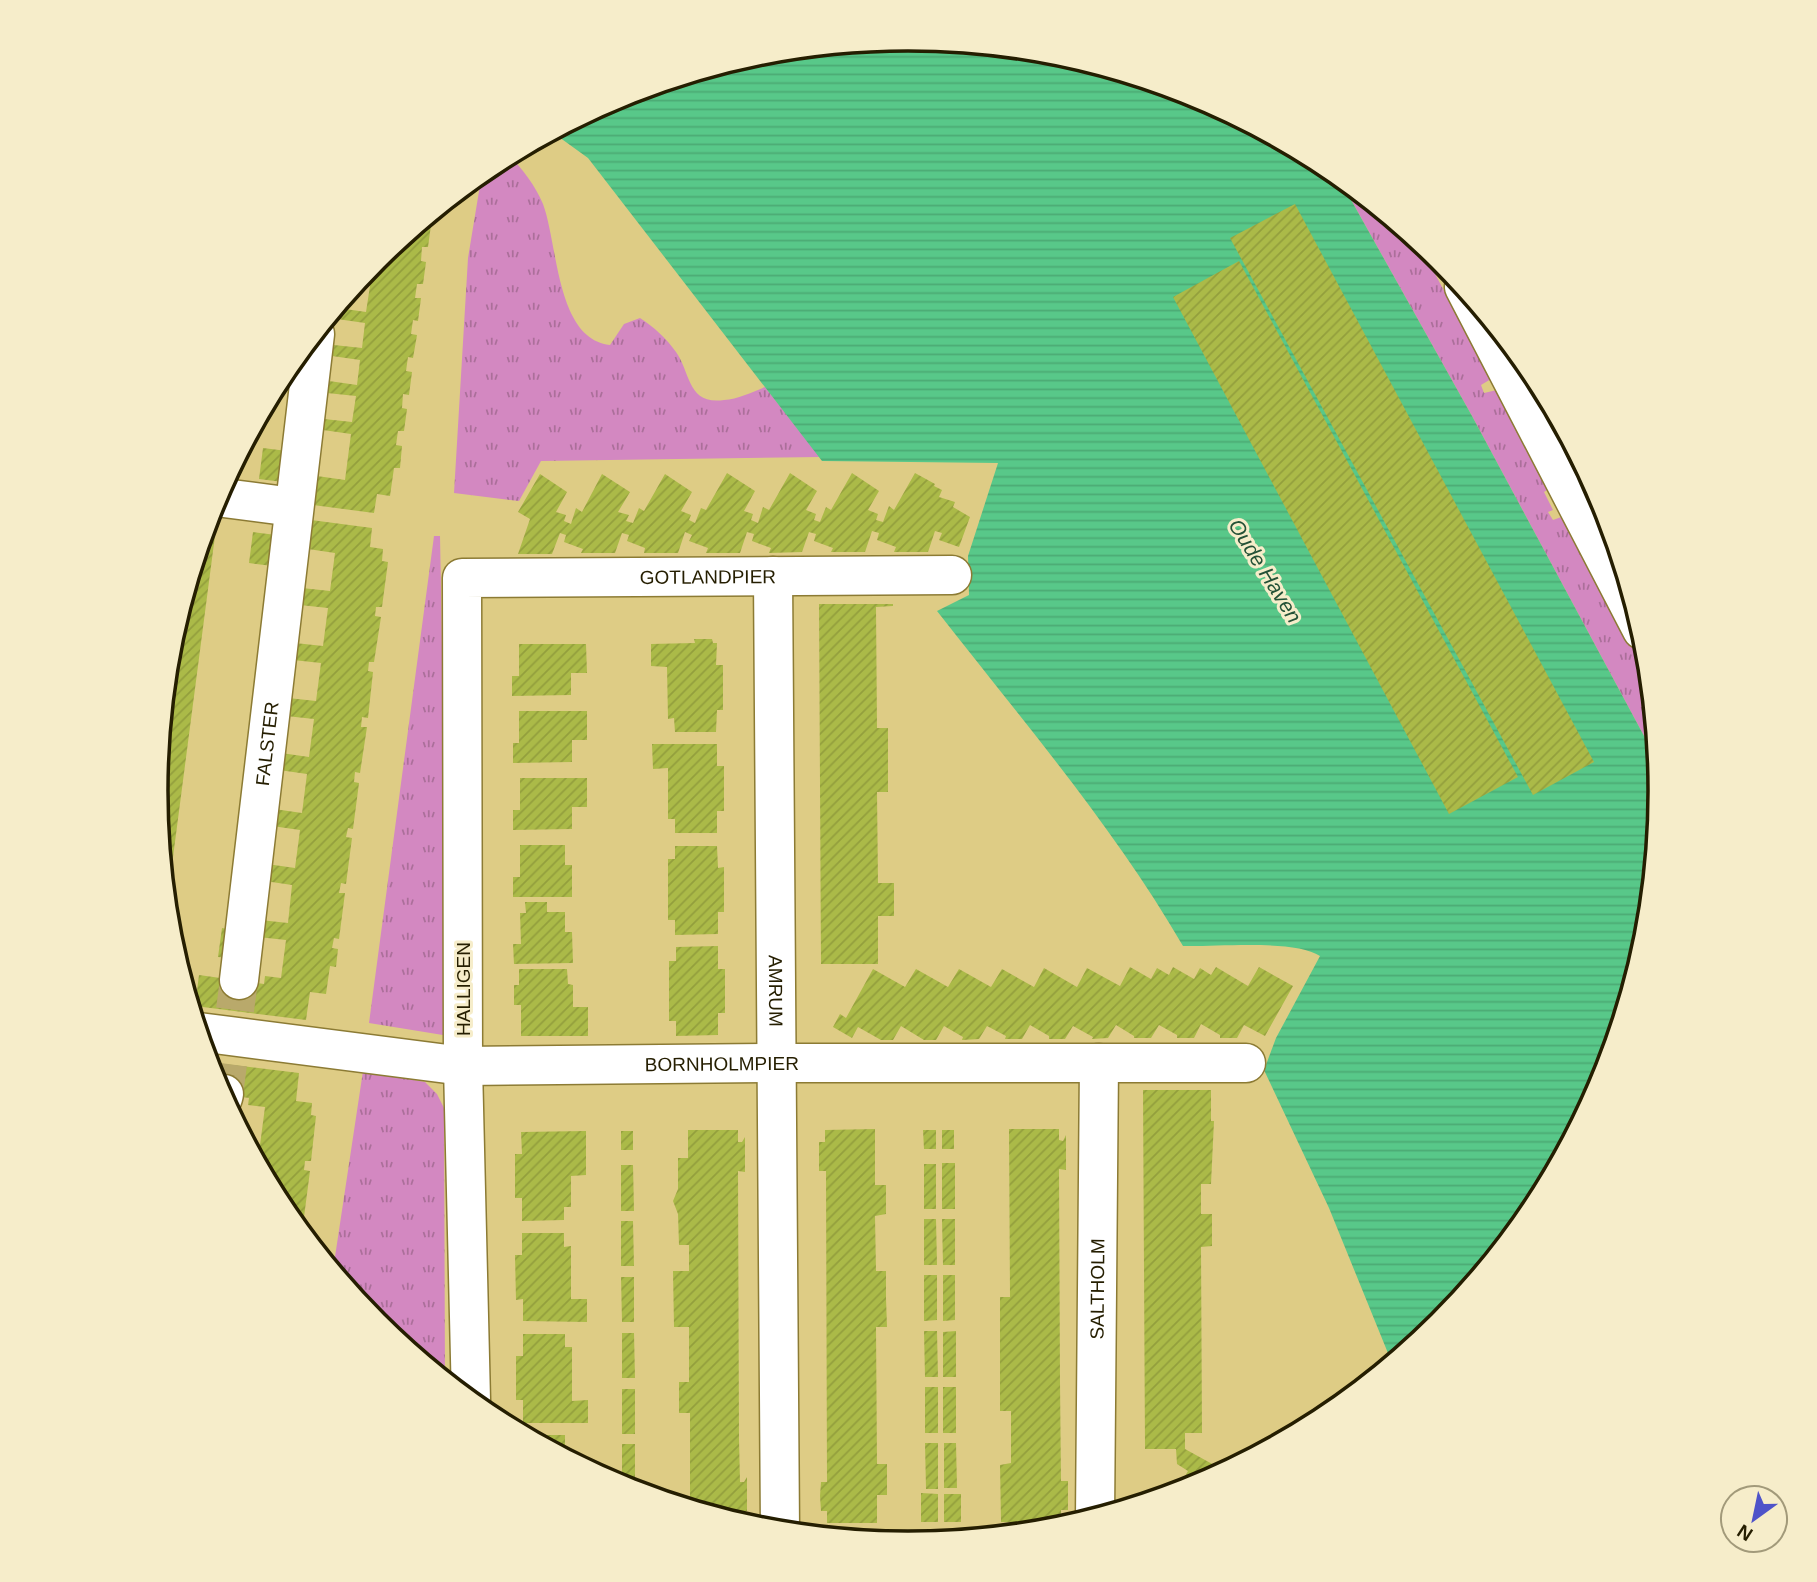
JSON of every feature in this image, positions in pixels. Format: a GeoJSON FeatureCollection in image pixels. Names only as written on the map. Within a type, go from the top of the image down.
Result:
{"type":"FeatureCollection","features":[{"type":"Feature","properties":{"kind":"street"},"geometry":{"type":"LineString","coordinates":[[1490,333],[1597,522]]}},
{"type":"Feature","properties":{"kind":"street","name":"FALSTER"},"geometry":{"type":"LineString","coordinates":[[226,1045],[313,352]]}},
{"type":"Feature","properties":{"kind":"street"},"geometry":{"type":"LineString","coordinates":[[229,500],[293,507]]}},
{"type":"Feature","properties":{"kind":"street","name":"GOTLANDPIER"},"geometry":{"type":"LineString","coordinates":[[462,578],[952,575]]}},
{"type":"Feature","properties":{"kind":"street","name":"AMRUM"},"geometry":{"type":"LineString","coordinates":[[773,576],[780,1520]]}},
{"type":"Feature","properties":{"kind":"street","name":"HALLIGEN"},"geometry":{"type":"LineString","coordinates":[[462,578],[463,1066],[471,1387]]}},
{"type":"Feature","properties":{"kind":"street","name":"BORNHOLMPIER"},"geometry":{"type":"LineString","coordinates":[[226,1045],[463,1066],[1247,1063]]}},
{"type":"Feature","properties":{"kind":"street","name":"SALTHOLM"},"geometry":{"type":"LineString","coordinates":[[1095,1507],[1099,1062]]}},
{"type":"Feature","properties":{"kind":"green space"},"geometry":{"type":"Polygon","coordinates":[[[516,164],[543,204],[569,308],[579,326],[592,339],[610,345],[624,324],[640,318],[660,333],[672,347],[692,386],[703,398],[729,399],[765,387],[820,457],[541,461],[519,501],[454,493],[468,258],[479,189],[516,164]]]}},
{"type":"Feature","properties":{"kind":"green space"},"geometry":{"type":"Polygon","coordinates":[[[1350,197],[1397,234],[1432,268],[1491,379],[1481,385],[1484,393],[1497,390],[1550,488],[1544,492],[1553,510],[1548,512],[1553,520],[1564,516],[1636,652],[1647,741],[1472,416],[1350,197]]]}},
{"type":"Feature","properties":{"kind":"green space"},"geometry":{"type":"Polygon","coordinates":[[[434,536],[440,536],[449,1036],[369,1023],[434,536]]]}},
{"type":"Feature","properties":{"kind":"green space"},"geometry":{"type":"Polygon","coordinates":[[[363,1071],[425,1082],[437,1094],[444,1108],[445,1368],[385,1314],[335,1258],[363,1071]]]}},
{"type":"Feature","properties":{"kind":"water","name":"Oude Haven"},"geometry":{"type":"Polygon","coordinates":[[[860,52],[957,52],[1053,65],[1100,76],[1192,107],[1279,150],[1350,197],[1472,416],[1647,741],[1649,791],[1642,888],[1624,983],[1592,1074],[1572,1118],[1550,1161],[1496,1242],[1432,1314],[1389,1355],[1329,1208],[1264,1070],[1276,1038],[1320,956],[1293,947],[1183,946],[1097,816],[937,611],[969,595],[968,556],[998,463],[822,461],[588,158],[560,138],[625,107],[717,76],[764,65],[860,52]]]}},
{"type":"Feature","properties":{"kind":"building"},"geometry":{"type":"Polygon","coordinates":[[[1295,204],[1594,762],[1533,795],[1230,238],[1295,204]]]}},
{"type":"Feature","properties":{"kind":"building"},"geometry":{"type":"Polygon","coordinates":[[[431,225],[428,247],[422,247],[421,261],[426,262],[423,284],[417,284],[415,298],[421,298],[418,321],[413,320],[411,334],[417,335],[413,358],[408,357],[406,371],[412,372],[409,395],[403,394],[402,408],[407,409],[404,431],[398,431],[396,445],[402,446],[400,468],[394,468],[390,496],[377,494],[374,513],[313,505],[317,476],[345,480],[351,434],[323,430],[324,419],[352,422],[356,396],[327,393],[329,381],[357,385],[360,360],[332,356],[334,345],[362,348],[365,323],[338,319],[347,309],[366,312],[370,286],[385,268],[431,225]]]}},
{"type":"Feature","properties":{"kind":"building"},"geometry":{"type":"Polygon","coordinates":[[[1239,261],[1518,777],[1449,814],[1173,297],[1239,261]]]}},
{"type":"Feature","properties":{"kind":"building"},"geometry":{"type":"Polygon","coordinates":[[[263,448],[295,452],[291,483],[259,479],[263,448]]]}},
{"type":"Feature","properties":{"kind":"building"},"geometry":{"type":"Polygon","coordinates":[[[727,473],[755,491],[744,511],[753,514],[751,520],[758,523],[763,507],[769,510],[790,473],[817,491],[806,510],[816,514],[814,520],[820,522],[826,507],[831,510],[852,473],[879,491],[868,510],[878,514],[876,520],[883,522],[889,506],[894,510],[915,473],[935,484],[934,486],[942,490],[939,497],[955,502],[953,507],[970,517],[959,547],[939,540],[942,533],[935,531],[928,552],[894,552],[896,547],[877,540],[879,533],[872,531],[865,552],[831,552],[833,548],[814,541],[816,534],[809,532],[802,552],[769,553],[771,548],[752,541],[754,534],[747,532],[740,553],[706,553],[708,548],[689,541],[692,535],[685,532],[678,553],[644,553],[645,548],[627,541],[629,535],[622,533],[615,553],[581,553],[583,549],[564,542],[566,535],[560,533],[552,554],[518,554],[530,519],[518,512],[540,474],[567,492],[556,512],[566,515],[564,521],[571,524],[576,508],[582,512],[602,474],[630,492],[618,512],[629,515],[626,521],[633,523],[639,508],[644,511],[665,474],[692,492],[681,511],[691,515],[689,520],[695,523],[701,508],[706,510],[727,473]]]}},
{"type":"Feature","properties":{"kind":"building"},"geometry":{"type":"Polygon","coordinates":[[[311,520],[372,528],[370,547],[383,549],[382,561],[388,562],[382,607],[376,607],[375,616],[381,617],[374,662],[369,662],[368,671],[373,672],[368,718],[362,717],[361,727],[367,727],[360,773],[355,772],[354,782],[359,783],[353,829],[348,828],[346,837],[352,838],[346,884],[341,883],[339,893],[345,893],[339,939],[334,938],[332,948],[338,949],[336,967],[330,966],[326,994],[310,992],[306,1020],[201,1007],[197,994],[199,975],[264,984],[265,976],[281,978],[286,940],[258,937],[260,920],[288,923],[292,885],[265,881],[267,864],[295,868],[300,830],[272,826],[274,809],[302,813],[307,774],[279,770],[281,753],[309,757],[314,719],[286,716],[288,698],[316,701],[321,663],[293,660],[295,643],[323,646],[328,608],[300,605],[302,588],[330,591],[335,553],[308,549],[311,520]]]}},
{"type":"Feature","properties":{"kind":"building"},"geometry":{"type":"Polygon","coordinates":[[[253,532],[284,536],[281,567],[249,563],[253,532]]]}},
{"type":"Feature","properties":{"kind":"building"},"geometry":{"type":"Polygon","coordinates":[[[215,534],[172,862],[168,791],[175,694],[193,599],[215,534]]]}},
{"type":"Feature","properties":{"kind":"building"},"geometry":{"type":"Polygon","coordinates":[[[819,604],[893,604],[876,607],[877,728],[888,728],[888,792],[877,792],[878,883],[894,883],[894,916],[878,916],[878,964],[821,964],[819,604]]]}},
{"type":"Feature","properties":{"kind":"building"},"geometry":{"type":"Polygon","coordinates":[[[694,639],[712,639],[713,643],[717,643],[716,665],[723,665],[723,710],[717,710],[716,732],[675,732],[674,718],[668,719],[667,667],[651,666],[651,644],[695,643],[694,639]]]}},
{"type":"Feature","properties":{"kind":"building"},"geometry":{"type":"Polygon","coordinates":[[[519,644],[586,644],[587,673],[571,673],[571,695],[512,696],[512,676],[519,676],[519,644]]]}},
{"type":"Feature","properties":{"kind":"building"},"geometry":{"type":"Polygon","coordinates":[[[519,711],[587,711],[587,740],[572,740],[572,762],[513,763],[513,743],[519,743],[519,711]]]}},
{"type":"Feature","properties":{"kind":"building"},"geometry":{"type":"Polygon","coordinates":[[[652,744],[717,744],[717,766],[724,766],[724,811],[717,811],[717,833],[675,833],[675,819],[668,819],[668,768],[653,769],[652,744]]]}},
{"type":"Feature","properties":{"kind":"building"},"geometry":{"type":"Polygon","coordinates":[[[520,778],[587,778],[587,807],[572,807],[572,829],[513,830],[513,810],[520,810],[520,778]]]}},
{"type":"Feature","properties":{"kind":"building"},"geometry":{"type":"Polygon","coordinates":[[[520,845],[565,845],[565,865],[572,865],[572,897],[513,897],[513,877],[520,877],[520,845]]]}},
{"type":"Feature","properties":{"kind":"building"},"geometry":{"type":"Polygon","coordinates":[[[675,846],[717,846],[718,868],[724,867],[724,912],[718,912],[718,934],[675,935],[675,920],[668,920],[668,859],[675,859],[675,846]]]}},
{"type":"Feature","properties":{"kind":"building"},"geometry":{"type":"Polygon","coordinates":[[[525,902],[547,902],[547,912],[565,912],[565,932],[572,932],[573,963],[514,964],[513,944],[521,944],[520,913],[526,913],[525,902]]]}},
{"type":"Feature","properties":{"kind":"building"},"geometry":{"type":"Polygon","coordinates":[[[222,928],[233,930],[229,958],[218,957],[222,928]]]}},
{"type":"Feature","properties":{"kind":"building"},"geometry":{"type":"Polygon","coordinates":[[[718,946],[718,969],[725,969],[725,1013],[718,1013],[718,1035],[676,1036],[676,1021],[669,1021],[669,961],[676,961],[676,947],[718,946]]]}},
{"type":"Feature","properties":{"kind":"building"},"geometry":{"type":"Polygon","coordinates":[[[1130,967],[1151,979],[1157,968],[1169,975],[1173,967],[1194,979],[1200,968],[1211,975],[1216,967],[1248,986],[1259,967],[1293,986],[1265,1036],[1244,1025],[1237,1038],[1220,1038],[1220,1035],[1201,1024],[1194,1038],[1177,1038],[1177,1035],[1159,1025],[1151,1038],[1134,1038],[1116,1025],[1108,1038],[1092,1039],[1093,1037],[1073,1026],[1065,1039],[1049,1039],[1049,1036],[1030,1025],[1022,1039],[1005,1039],[1006,1036],[987,1026],[979,1039],[962,1040],[963,1037],[944,1026],[936,1040],[924,1040],[901,1026],[893,1040],[881,1040],[858,1027],[852,1038],[833,1027],[840,1014],[846,1018],[873,969],[905,987],[916,969],[948,987],[959,969],[991,987],[1002,969],[1034,987],[1044,968],[1077,987],[1087,968],[1120,986],[1130,967]]]}},
{"type":"Feature","properties":{"kind":"building"},"geometry":{"type":"Polygon","coordinates":[[[519,969],[567,969],[568,984],[573,985],[573,1007],[588,1007],[588,1036],[521,1036],[521,1005],[514,1005],[514,985],[519,985],[519,969]]]}},
{"type":"Feature","properties":{"kind":"building"},"geometry":{"type":"Polygon","coordinates":[[[221,1064],[299,1073],[296,1101],[312,1103],[311,1115],[316,1116],[311,1161],[305,1161],[304,1170],[310,1171],[304,1217],[259,1145],[265,1107],[248,1105],[249,1098],[235,1096],[221,1064]]]}},
{"type":"Feature","properties":{"kind":"building"},"geometry":{"type":"Polygon","coordinates":[[[1143,1090],[1211,1090],[1211,1121],[1214,1121],[1211,1184],[1201,1184],[1201,1214],[1212,1214],[1212,1246],[1201,1247],[1202,1433],[1185,1433],[1185,1449],[1214,1465],[1184,1478],[1188,1471],[1177,1464],[1176,1449],[1145,1449],[1143,1090]]]}},
{"type":"Feature","properties":{"kind":"building"},"geometry":{"type":"Polygon","coordinates":[[[875,1129],[875,1185],[886,1185],[886,1214],[875,1216],[876,1271],[886,1271],[887,1327],[876,1327],[877,1464],[887,1464],[887,1495],[877,1495],[877,1523],[827,1523],[827,1511],[821,1511],[820,1496],[821,1482],[827,1482],[826,1171],[819,1171],[819,1142],[825,1142],[825,1130],[875,1129]]]}},
{"type":"Feature","properties":{"kind":"building"},"geometry":{"type":"Polygon","coordinates":[[[1009,1129],[1059,1129],[1059,1140],[1063,1141],[1066,1135],[1066,1170],[1059,1169],[1060,1381],[1061,1481],[1068,1481],[1068,1510],[1061,1510],[1061,1515],[1023,1522],[1001,1522],[1000,1465],[1011,1463],[1011,1411],[1000,1411],[1000,1297],[1010,1297],[1009,1129]]]}},
{"type":"Feature","properties":{"kind":"building"},"geometry":{"type":"Polygon","coordinates":[[[688,1130],[738,1130],[738,1142],[742,1142],[745,1137],[745,1172],[738,1171],[739,1439],[740,1482],[744,1482],[747,1477],[747,1511],[690,1498],[690,1413],[679,1413],[679,1382],[689,1382],[689,1327],[674,1327],[673,1271],[689,1271],[689,1245],[679,1245],[678,1214],[673,1201],[678,1189],[678,1158],[688,1158],[688,1130]]]}},
{"type":"Feature","properties":{"kind":"building"},"geometry":{"type":"Polygon","coordinates":[[[923,1130],[936,1130],[936,1149],[924,1149],[923,1130]]]}},
{"type":"Feature","properties":{"kind":"building"},"geometry":{"type":"Polygon","coordinates":[[[942,1130],[954,1130],[954,1149],[942,1149],[942,1130]]]}},
{"type":"Feature","properties":{"kind":"building"},"geometry":{"type":"Polygon","coordinates":[[[586,1131],[586,1175],[571,1176],[571,1207],[564,1207],[564,1220],[522,1221],[522,1198],[515,1198],[515,1154],[522,1154],[521,1132],[586,1131]]]}},
{"type":"Feature","properties":{"kind":"building"},"geometry":{"type":"Polygon","coordinates":[[[621,1131],[633,1131],[633,1150],[621,1150],[621,1131]]]}},
{"type":"Feature","properties":{"kind":"building"},"geometry":{"type":"Polygon","coordinates":[[[942,1163],[955,1163],[955,1209],[942,1209],[942,1163]]]}},
{"type":"Feature","properties":{"kind":"building"},"geometry":{"type":"Polygon","coordinates":[[[924,1164],[936,1164],[936,1209],[924,1209],[924,1164]]]}},
{"type":"Feature","properties":{"kind":"building"},"geometry":{"type":"Polygon","coordinates":[[[621,1165],[633,1165],[634,1211],[621,1211],[621,1165]]]}},
{"type":"Feature","properties":{"kind":"building"},"geometry":{"type":"Polygon","coordinates":[[[924,1219],[936,1219],[937,1265],[924,1265],[924,1219]]]}},
{"type":"Feature","properties":{"kind":"building"},"geometry":{"type":"Polygon","coordinates":[[[942,1219],[955,1219],[955,1265],[943,1265],[942,1219]]]}},
{"type":"Feature","properties":{"kind":"building"},"geometry":{"type":"Polygon","coordinates":[[[621,1221],[633,1221],[634,1266],[621,1266],[621,1221]]]}},
{"type":"Feature","properties":{"kind":"building"},"geometry":{"type":"Polygon","coordinates":[[[522,1233],[564,1233],[564,1247],[571,1246],[571,1299],[587,1299],[587,1322],[523,1321],[523,1299],[516,1300],[515,1255],[522,1255],[522,1233]]]}},
{"type":"Feature","properties":{"kind":"building"},"geometry":{"type":"Polygon","coordinates":[[[924,1275],[937,1275],[937,1320],[924,1321],[924,1275]]]}},
{"type":"Feature","properties":{"kind":"building"},"geometry":{"type":"Polygon","coordinates":[[[943,1275],[955,1275],[955,1320],[943,1321],[943,1275]]]}},
{"type":"Feature","properties":{"kind":"building"},"geometry":{"type":"Polygon","coordinates":[[[621,1277],[634,1277],[634,1322],[622,1322],[621,1277]]]}},
{"type":"Feature","properties":{"kind":"building"},"geometry":{"type":"Polygon","coordinates":[[[924,1331],[937,1331],[938,1377],[925,1377],[924,1331]]]}},
{"type":"Feature","properties":{"kind":"building"},"geometry":{"type":"Polygon","coordinates":[[[956,1331],[956,1377],[943,1377],[943,1332],[956,1331]]]}},
{"type":"Feature","properties":{"kind":"building"},"geometry":{"type":"Polygon","coordinates":[[[622,1333],[634,1333],[635,1378],[622,1378],[622,1333]]]}},
{"type":"Feature","properties":{"kind":"building"},"geometry":{"type":"Polygon","coordinates":[[[523,1334],[565,1334],[565,1347],[572,1347],[572,1401],[588,1400],[588,1423],[523,1422],[523,1400],[516,1400],[516,1356],[523,1356],[523,1334]]]}},
{"type":"Feature","properties":{"kind":"building"},"geometry":{"type":"Polygon","coordinates":[[[925,1387],[938,1387],[938,1433],[925,1433],[925,1387]]]}},
{"type":"Feature","properties":{"kind":"building"},"geometry":{"type":"Polygon","coordinates":[[[943,1387],[956,1387],[956,1433],[943,1433],[943,1387]]]}},
{"type":"Feature","properties":{"kind":"building"},"geometry":{"type":"Polygon","coordinates":[[[622,1389],[635,1389],[635,1434],[622,1434],[622,1389]]]}},
{"type":"Feature","properties":{"kind":"building"},"geometry":{"type":"Polygon","coordinates":[[[544,1435],[565,1435],[565,1446],[544,1435]]]}},
{"type":"Feature","properties":{"kind":"building"},"geometry":{"type":"Polygon","coordinates":[[[925,1443],[938,1443],[938,1489],[926,1489],[925,1443]]]}},
{"type":"Feature","properties":{"kind":"building"},"geometry":{"type":"Polygon","coordinates":[[[944,1443],[956,1443],[957,1488],[944,1488],[944,1443]]]}},
{"type":"Feature","properties":{"kind":"building"},"geometry":{"type":"Polygon","coordinates":[[[622,1444],[635,1444],[635,1479],[622,1474],[622,1444]]]}},
{"type":"Feature","properties":{"kind":"building"},"geometry":{"type":"Polygon","coordinates":[[[921,1493],[938,1494],[938,1522],[921,1522],[921,1493]]]}},
{"type":"Feature","properties":{"kind":"building"},"geometry":{"type":"Polygon","coordinates":[[[944,1494],[961,1494],[961,1522],[944,1522],[944,1494]]]}},
{"type":"Feature","properties":{"kind":"tunnel"},"geometry":{"type":"LineString","coordinates":[[235,1010],[239,980]]}},
{"type":"Feature","properties":{"kind":"tunnel"},"geometry":{"type":"LineString","coordinates":[[226,1077],[228,1064]]}}]}
